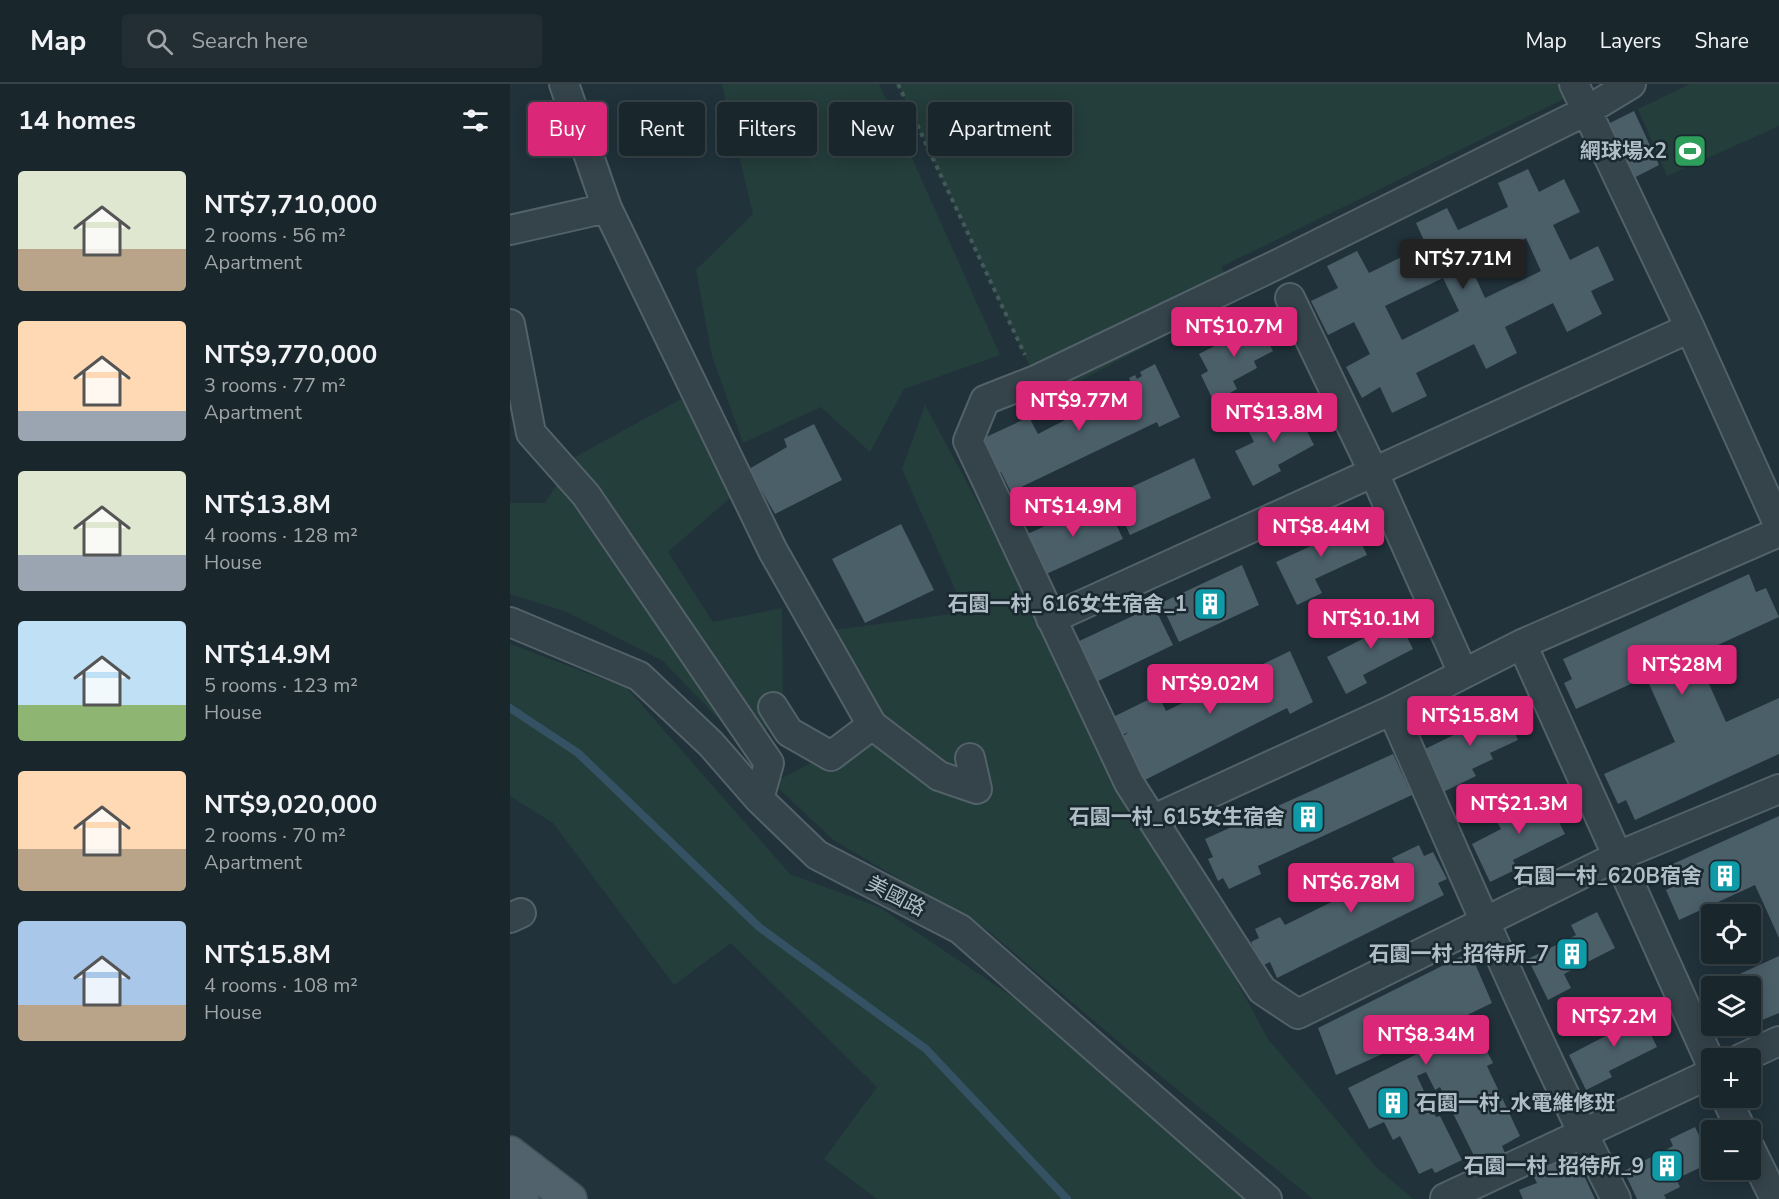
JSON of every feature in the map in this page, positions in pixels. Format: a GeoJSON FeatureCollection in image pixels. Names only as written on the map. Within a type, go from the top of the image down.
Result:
{"type":"FeatureCollection","features":[{"type":"Feature","properties":{"kind":"main road"},"geometry":{"type":"LineString","coordinates":[[510,1153],[570,1199]]}},
{"type":"Feature","properties":{"kind":"main road"},"geometry":{"type":"LineString","coordinates":[[510,1190],[522,1199]]}},
{"type":"Feature","properties":{"kind":"street"},"geometry":{"type":"LineString","coordinates":[[564,84],[607,208],[773,550],[872,725],[939,776],[977,789],[970,758]]}},
{"type":"Feature","properties":{"kind":"street"},"geometry":{"type":"LineString","coordinates":[[1574,84],[1690,328],[1779,526]]}},
{"type":"Feature","properties":{"kind":"street"},"geometry":{"type":"LineString","coordinates":[[1631,84],[1588,110],[1278,264],[1036,380],[985,400],[968,441],[1129,783],[1262,990],[1298,1014],[1618,856],[1779,789]]}},
{"type":"Feature","properties":{"kind":"street"},"geometry":{"type":"LineString","coordinates":[[510,230],[607,208]]}},
{"type":"Feature","properties":{"kind":"street"},"geometry":{"type":"LineString","coordinates":[[1290,298],[1374,473],[1463,673]]}},
{"type":"Feature","properties":{"kind":"street"},"geometry":{"type":"LineString","coordinates":[[510,324],[531,433],[586,495],[769,763],[759,799]]}},
{"type":"Feature","properties":{"kind":"street"},"geometry":{"type":"LineString","coordinates":[[1051,619],[1690,328]]}},
{"type":"Feature","properties":{"kind":"street"},"geometry":{"type":"LineString","coordinates":[[1154,819],[1392,710],[1522,644],[1779,532]]}},
{"type":"Feature","properties":{"kind":"street","name":"美國路"},"geometry":{"type":"LineString","coordinates":[[510,622],[639,676],[711,744],[759,799],[817,855],[960,929],[1267,1199]]}},
{"type":"Feature","properties":{"kind":"street"},"geometry":{"type":"LineString","coordinates":[[1522,644],[1704,1048]]}},
{"type":"Feature","properties":{"kind":"street"},"geometry":{"type":"LineString","coordinates":[[773,707],[789,732],[831,756],[872,725]]}},
{"type":"Feature","properties":{"kind":"street"},"geometry":{"type":"LineString","coordinates":[[1392,710],[1485,923],[1583,1134],[1616,1199]]}},
{"type":"Feature","properties":{"kind":"street"},"geometry":{"type":"LineString","coordinates":[[1761,1049],[1779,1041]]}},
{"type":"Feature","properties":{"kind":"street"},"geometry":{"type":"LineString","coordinates":[[1445,1198],[1701,1078]]}},
{"type":"Feature","properties":{"kind":"street"},"geometry":{"type":"LineString","coordinates":[[1761,1170],[1775,1199]]}},
{"type":"Feature","properties":{"kind":"path"},"geometry":{"type":"LineString","coordinates":[[898,84],[1036,380]]}},
{"type":"Feature","properties":{"kind":"green space"},"geometry":{"type":"Polygon","coordinates":[[[722,84],[879,84],[887,102],[829,102],[829,156],[911,156],[1000,355],[904,389],[870,452],[821,407],[743,443],[712,356],[696,270],[753,214],[739,156],[817,156],[817,102],[726,102],[722,84]]]}},
{"type":"Feature","properties":{"kind":"green space"},"geometry":{"type":"Polygon","coordinates":[[[898,84],[1574,84],[1578,92],[1221,267],[1238,298],[1045,399],[932,156],[1072,156],[1072,102],[928,102],[928,148],[916,123],[916,102],[906,102],[898,84]]]}},
{"type":"Feature","properties":{"kind":"green space","name":"網球場x2"},"geometry":{"type":"Polygon","coordinates":[[[1690,84],[1779,84],[1779,126],[1667,176],[1638,109],[1690,84]]]}},
{"type":"Feature","properties":{"kind":"green space"},"geometry":{"type":"Polygon","coordinates":[[[681,399],[739,490],[668,552],[713,622],[782,608],[783,704],[752,754],[663,661],[567,612],[510,594],[510,503],[545,503],[573,458],[681,399]]]}},
{"type":"Feature","properties":{"kind":"green space"},"geometry":{"type":"Polygon","coordinates":[[[925,405],[1268,1039],[1377,1168],[1413,1199],[1313,1199],[1127,1049],[987,930],[833,840],[773,783],[865,734],[827,631],[965,612],[902,469],[925,405]]]}},
{"type":"Feature","properties":{"kind":"green space"},"geometry":{"type":"Polygon","coordinates":[[[510,644],[627,688],[790,874],[879,907],[1034,1011],[1264,1199],[877,1199],[824,1159],[877,1087],[731,943],[674,985],[553,823],[510,796],[510,644]]]}},
{"type":"Feature","properties":{"kind":"building"},"geometry":{"type":"Polygon","coordinates":[[[1634,111],[1659,165],[1626,182],[1600,128],[1634,111]]]}},
{"type":"Feature","properties":{"kind":"building"},"geometry":{"type":"Polygon","coordinates":[[[1528,169],[1539,192],[1564,179],[1580,212],[1553,225],[1570,260],[1598,246],[1614,280],[1591,291],[1602,314],[1567,332],[1553,303],[1505,327],[1517,353],[1486,369],[1474,344],[1416,373],[1427,396],[1392,413],[1380,387],[1362,398],[1346,367],[1370,354],[1354,322],[1328,335],[1311,301],[1338,288],[1327,266],[1357,251],[1369,273],[1426,245],[1416,223],[1447,208],[1458,230],[1508,207],[1498,183],[1528,169]],[[1526,238],[1470,265],[1485,298],[1541,271],[1526,238]],[[1443,278],[1385,306],[1402,340],[1459,311],[1443,278]]]}},
{"type":"Feature","properties":{"kind":"building"},"geometry":{"type":"Polygon","coordinates":[[[1255,316],[1273,351],[1254,361],[1257,368],[1233,381],[1237,389],[1214,402],[1201,375],[1208,371],[1199,354],[1230,338],[1227,331],[1255,316]]]}},
{"type":"Feature","properties":{"kind":"building"},"geometry":{"type":"Polygon","coordinates":[[[1155,364],[1180,417],[1159,427],[1157,422],[1011,492],[1001,472],[992,476],[979,450],[987,446],[984,438],[1029,417],[1038,434],[1121,391],[1119,387],[1131,382],[1129,378],[1135,375],[1137,379],[1142,376],[1140,372],[1155,364]]]}},
{"type":"Feature","properties":{"kind":"building"},"geometry":{"type":"Polygon","coordinates":[[[1292,402],[1314,445],[1278,465],[1281,471],[1253,486],[1235,451],[1254,442],[1249,432],[1274,419],[1270,412],[1292,402]]]}},
{"type":"Feature","properties":{"kind":"building"},"geometry":{"type":"Polygon","coordinates":[[[814,424],[842,480],[775,514],[749,469],[787,447],[784,439],[814,424]]]}},
{"type":"Feature","properties":{"kind":"building"},"geometry":{"type":"Polygon","coordinates":[[[1194,458],[1211,498],[1130,535],[1112,496],[1194,458]]]}},
{"type":"Feature","properties":{"kind":"building"},"geometry":{"type":"Polygon","coordinates":[[[1104,499],[1123,539],[1042,576],[1023,536],[1104,499]]]}},
{"type":"Feature","properties":{"kind":"building"},"geometry":{"type":"Polygon","coordinates":[[[1347,513],[1367,555],[1315,579],[1322,593],[1297,605],[1276,562],[1322,541],[1317,528],[1347,513]]]}},
{"type":"Feature","properties":{"kind":"building"},"geometry":{"type":"Polygon","coordinates":[[[901,524],[934,590],[865,623],[832,559],[901,524]]]}},
{"type":"Feature","properties":{"kind":"building","name":"石園一村_616女生宿舍_1"},"geometry":{"type":"Polygon","coordinates":[[[1242,565],[1259,605],[1179,642],[1161,603],[1242,565]]]}},
{"type":"Feature","properties":{"kind":"building"},"geometry":{"type":"Polygon","coordinates":[[[1749,574],[1756,592],[1766,588],[1779,617],[1696,655],[1726,722],[1779,698],[1779,754],[1635,820],[1626,800],[1618,804],[1604,774],[1675,742],[1646,677],[1576,709],[1564,683],[1572,679],[1563,659],[1749,574]]]}},
{"type":"Feature","properties":{"kind":"building"},"geometry":{"type":"Polygon","coordinates":[[[1154,606],[1173,645],[1092,684],[1073,644],[1154,606]]]}},
{"type":"Feature","properties":{"kind":"building"},"geometry":{"type":"Polygon","coordinates":[[[1391,606],[1413,649],[1363,675],[1367,683],[1346,694],[1327,657],[1374,633],[1366,618],[1391,606]]]}},
{"type":"Feature","properties":{"kind":"building"},"geometry":{"type":"Polygon","coordinates":[[[1290,651],[1313,702],[1290,714],[1287,708],[1143,781],[1122,737],[1129,732],[1122,735],[1113,717],[1158,695],[1166,711],[1290,651]]]}},
{"type":"Feature","properties":{"kind":"building"},"geometry":{"type":"Polygon","coordinates":[[[1500,701],[1518,740],[1490,753],[1493,759],[1472,769],[1476,776],[1443,792],[1423,750],[1476,724],[1472,715],[1500,701]]]}},
{"type":"Feature","properties":{"kind":"building","name":"石園一村_615女生宿舍"},"geometry":{"type":"Polygon","coordinates":[[[1393,754],[1412,795],[1258,866],[1261,874],[1229,889],[1223,878],[1218,881],[1208,859],[1213,857],[1205,839],[1393,754]]]}},
{"type":"Feature","properties":{"kind":"building"},"geometry":{"type":"Polygon","coordinates":[[[1542,788],[1565,834],[1513,860],[1517,869],[1490,882],[1472,844],[1501,829],[1496,820],[1519,808],[1516,801],[1542,788]]]}},
{"type":"Feature","properties":{"kind":"building","name":"石園一村_620B宿舍"},"geometry":{"type":"Polygon","coordinates":[[[1779,816],[1779,938],[1755,885],[1714,904],[1701,904],[1701,910],[1679,920],[1666,890],[1674,886],[1666,867],[1779,816]]]}},
{"type":"Feature","properties":{"kind":"building"},"geometry":{"type":"Polygon","coordinates":[[[1419,845],[1424,856],[1433,852],[1447,879],[1438,883],[1444,895],[1277,978],[1270,962],[1262,966],[1251,942],[1259,938],[1255,929],[1280,917],[1285,925],[1398,869],[1392,858],[1419,845]]]}},
{"type":"Feature","properties":{"kind":"building","name":"石園一村_招待所_7"},"geometry":{"type":"Polygon","coordinates":[[[1597,912],[1615,948],[1564,974],[1571,988],[1548,1000],[1528,959],[1576,935],[1571,925],[1597,912]]]}},
{"type":"Feature","properties":{"kind":"building","name":"石園一村_水電維修班"},"geometry":{"type":"Polygon","coordinates":[[[1470,952],[1492,1003],[1449,1024],[1452,1029],[1471,1020],[1493,1063],[1487,1066],[1520,1136],[1502,1146],[1505,1153],[1479,1166],[1440,1087],[1435,1090],[1426,1072],[1417,1076],[1436,1117],[1440,1116],[1462,1160],[1435,1173],[1432,1168],[1419,1174],[1400,1136],[1393,1140],[1384,1122],[1369,1129],[1348,1088],[1417,1054],[1414,1046],[1436,1036],[1433,1031],[1336,1075],[1318,1028],[1470,952]]]}},
{"type":"Feature","properties":{"kind":"building"},"geometry":{"type":"Polygon","coordinates":[[[1779,956],[1779,1013],[1761,1020],[1761,976],[1735,976],[1779,956]]]}},
{"type":"Feature","properties":{"kind":"building"},"geometry":{"type":"Polygon","coordinates":[[[1635,1002],[1657,1047],[1609,1071],[1612,1077],[1586,1090],[1569,1055],[1617,1030],[1610,1015],[1635,1002]]]}},
{"type":"Feature","properties":{"kind":"building","name":"石園一村_招待所_9"},"geometry":{"type":"Polygon","coordinates":[[[1695,1127],[1701,1139],[1701,1167],[1676,1179],[1680,1187],[1664,1195],[1666,1199],[1637,1199],[1624,1171],[1673,1146],[1670,1139],[1695,1127]]]}},
{"type":"Feature","properties":{"kind":"building"},"geometry":{"type":"Polygon","coordinates":[[[1556,1158],[1562,1166],[1580,1167],[1595,1199],[1523,1199],[1519,1190],[1537,1183],[1533,1175],[1539,1166],[1556,1158]]]}},
{"type":"Feature","properties":{"kind":"waterway"},"geometry":{"type":"LineString","coordinates":[[510,708],[578,753],[759,927],[926,1049],[1067,1199]]}},
{"type":"Feature","properties":{"kind":"place","name":"網球場x2"},"geometry":{"type":"Point","coordinates":[1690,151]}},
{"type":"Feature","properties":{"kind":"place","name":"石園一村_616女生宿舍_1"},"geometry":{"type":"Point","coordinates":[1210,604]}},
{"type":"Feature","properties":{"kind":"place","name":"石園一村_615女生宿舍"},"geometry":{"type":"Point","coordinates":[1308,817]}},
{"type":"Feature","properties":{"kind":"place","name":"石園一村_620B宿舍"},"geometry":{"type":"Point","coordinates":[1725,876]}},
{"type":"Feature","properties":{"kind":"place","name":"石園一村_招待所_7"},"geometry":{"type":"Point","coordinates":[1572,954]}},
{"type":"Feature","properties":{"kind":"place","name":"石園一村_水電維修班"},"geometry":{"type":"Point","coordinates":[1393,1103]}},
{"type":"Feature","properties":{"kind":"place","name":"石園一村_招待所_9"},"geometry":{"type":"Point","coordinates":[1667,1166]}}]}
